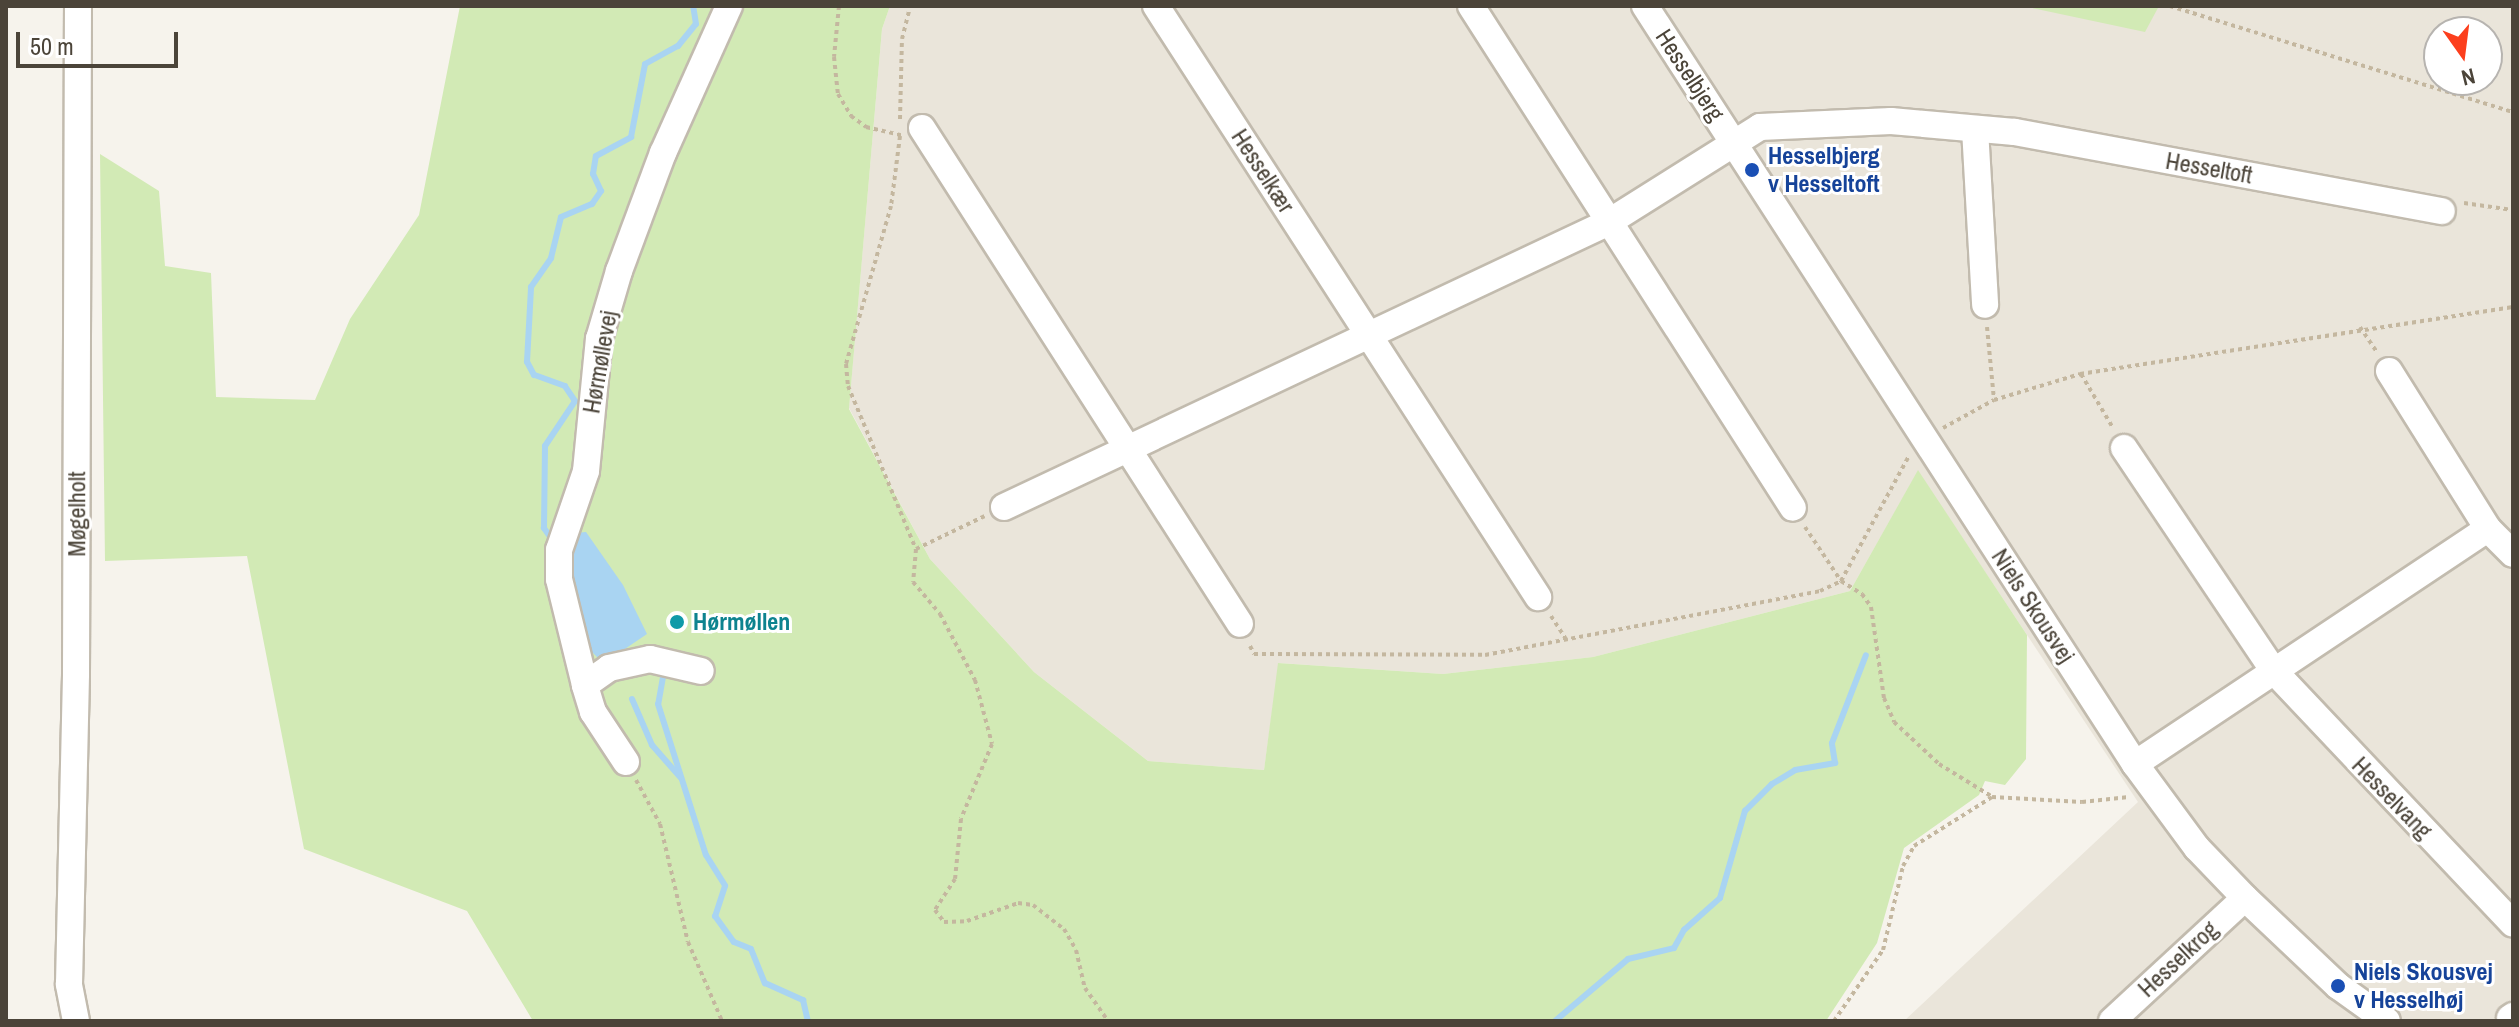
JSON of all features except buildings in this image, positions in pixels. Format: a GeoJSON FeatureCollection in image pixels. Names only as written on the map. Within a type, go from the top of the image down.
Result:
{"type":"FeatureCollection","features":[{"type":"Feature","properties":{"kind":"street","name":"Møgelholt"},"geometry":{"type":"LineString","coordinates":[[76,1021],[69,984],[76,674],[78,6]]}},
{"type":"Feature","properties":{"kind":"street","name":"Hørmøllevej"},"geometry":{"type":"LineString","coordinates":[[626,762],[593,712],[559,579],[559,550],[586,471],[599,339],[663,153],[729,6]]}},
{"type":"Feature","properties":{"kind":"street","name":"Hesselkær"},"geometry":{"type":"LineString","coordinates":[[1156,6],[1538,597]]}},
{"type":"Feature","properties":{"kind":"street"},"geometry":{"type":"LineString","coordinates":[[1471,6],[1793,508]]}},
{"type":"Feature","properties":{"kind":"street","name":"Hesselbjerg"},"geometry":{"type":"LineString","coordinates":[[1645,6],[1734,143]]}},
{"type":"Feature","properties":{"kind":"street","name":"Hesseltoft"},"geometry":{"type":"LineString","coordinates":[[1734,143],[1760,127],[1792,123],[1891,121],[1975,129],[2442,211]]}},
{"type":"Feature","properties":{"kind":"street"},"geometry":{"type":"LineString","coordinates":[[1975,129],[1985,305]]}},
{"type":"Feature","properties":{"kind":"street"},"geometry":{"type":"LineString","coordinates":[[911,132],[1127,447],[1240,624]]}},
{"type":"Feature","properties":{"kind":"street"},"geometry":{"type":"LineString","coordinates":[[1004,507],[1609,222],[1734,143]]}},
{"type":"Feature","properties":{"kind":"street","name":"Niels Skousvej"},"geometry":{"type":"LineString","coordinates":[[1734,143],[2135,764],[2197,848],[2338,986],[2387,1021]]}},
{"type":"Feature","properties":{"kind":"street"},"geometry":{"type":"LineString","coordinates":[[2389,371],[2488,529],[2513,554]]}},
{"type":"Feature","properties":{"kind":"street","name":"Hesselvang"},"geometry":{"type":"LineString","coordinates":[[2124,448],[2273,670],[2513,924]]}},
{"type":"Feature","properties":{"kind":"street"},"geometry":{"type":"LineString","coordinates":[[2135,764],[2488,529]]}},
{"type":"Feature","properties":{"kind":"street"},"geometry":{"type":"LineString","coordinates":[[585,685],[609,668],[650,659],[701,671]]}},
{"type":"Feature","properties":{"kind":"street","name":"Hesselkrog"},"geometry":{"type":"LineString","coordinates":[[2112,1021],[2245,898]]}},
{"type":"Feature","properties":{"kind":"path"},"geometry":{"type":"LineString","coordinates":[[839,6],[834,57],[838,94],[851,116],[866,127],[911,132]]}},
{"type":"Feature","properties":{"kind":"path"},"geometry":{"type":"LineString","coordinates":[[910,6],[902,39],[911,132],[846,364],[848,386],[916,549],[913,582],[940,614],[975,680],[992,744],[961,819],[955,879],[935,910],[944,922],[967,921],[1018,903],[1033,905],[1064,929],[1076,950],[1085,988],[1108,1021]]}},
{"type":"Feature","properties":{"kind":"path"},"geometry":{"type":"LineString","coordinates":[[2170,6],[2513,112]]}},
{"type":"Feature","properties":{"kind":"path"},"geometry":{"type":"LineString","coordinates":[[2442,211],[2458,203],[2513,210]]}},
{"type":"Feature","properties":{"kind":"path"},"geometry":{"type":"LineString","coordinates":[[1985,305],[1994,400]]}},
{"type":"Feature","properties":{"kind":"path"},"geometry":{"type":"LineString","coordinates":[[1240,624],[1254,654],[1485,655],[1568,642],[1820,591],[1841,581],[1908,457],[1925,439],[1994,400],[2080,374],[2360,327],[2513,307]]}},
{"type":"Feature","properties":{"kind":"path"},"geometry":{"type":"LineString","coordinates":[[2360,327],[2389,371]]}},
{"type":"Feature","properties":{"kind":"path"},"geometry":{"type":"LineString","coordinates":[[2080,374],[2124,448]]}},
{"type":"Feature","properties":{"kind":"path"},"geometry":{"type":"LineString","coordinates":[[916,549],[1004,507]]}},
{"type":"Feature","properties":{"kind":"path"},"geometry":{"type":"LineString","coordinates":[[1793,508],[1841,581],[1862,594],[1871,607],[1884,698],[1894,722],[1939,764],[1992,797],[2082,802],[2157,794]]}},
{"type":"Feature","properties":{"kind":"path"},"geometry":{"type":"LineString","coordinates":[[1538,597],[1568,642]]}},
{"type":"Feature","properties":{"kind":"path"},"geometry":{"type":"LineString","coordinates":[[626,762],[660,824],[688,942],[722,1021]]}},
{"type":"Feature","properties":{"kind":"path"},"geometry":{"type":"LineString","coordinates":[[1834,1021],[1883,950],[1903,866],[1914,846],[1992,797]]}},
{"type":"Feature","properties":{"kind":"shaded area"},"geometry":{"type":"Polygon","coordinates":[[[890,6],[2513,6],[2513,1021],[1904,1021],[2138,802],[1918,471],[1850,591],[1593,657],[1443,674],[1279,663],[1264,770],[1148,761],[1034,672],[930,559],[849,408],[882,29],[890,6]]]}},
{"type":"Feature","properties":{"kind":"green space"},"geometry":{"type":"Polygon","coordinates":[[[460,6],[890,6],[882,29],[849,409],[930,559],[1034,672],[1148,761],[1264,770],[1278,663],[1443,674],[1593,657],[1850,591],[1918,470],[2027,635],[2026,759],[2005,785],[1985,781],[1979,795],[1904,848],[1877,943],[1826,1021],[533,1021],[467,911],[304,849],[247,556],[105,561],[100,154],[159,191],[165,266],[211,273],[216,397],[315,400],[350,319],[419,215],[460,6]]]}},
{"type":"Feature","properties":{"kind":"green space"},"geometry":{"type":"Polygon","coordinates":[[[2023,6],[2159,6],[2145,32],[2023,6]]]}},
{"type":"Feature","properties":{"kind":"water"},"geometry":{"type":"Polygon","coordinates":[[[586,532],[623,585],[647,634],[613,657],[597,657],[586,646],[576,613],[570,558],[575,533],[586,532]]]}},
{"type":"Feature","properties":{"kind":"waterway"},"geometry":{"type":"LineString","coordinates":[[553,541],[544,528],[545,446],[575,401],[565,386],[534,375],[527,362],[531,287],[551,258],[561,217],[592,204],[601,191],[593,174],[596,156],[631,137],[645,64],[678,46],[696,24],[693,6]]}},
{"type":"Feature","properties":{"kind":"waterway"},"geometry":{"type":"LineString","coordinates":[[1555,1021],[1628,959],[1674,948],[1684,930],[1720,898],[1745,811],[1772,784],[1795,770],[1835,763],[1832,743],[1866,655]]}},
{"type":"Feature","properties":{"kind":"waterway"},"geometry":{"type":"LineString","coordinates":[[663,677],[658,704],[706,855],[725,886],[715,916],[734,942],[751,949],[765,983],[803,1000],[808,1021]]}},
{"type":"Feature","properties":{"kind":"waterway"},"geometry":{"type":"LineString","coordinates":[[632,699],[652,745],[680,777]]}},
{"type":"Feature","properties":{"kind":"place","name":"Hesselbjerg v Hesseltoft"},"geometry":{"type":"Point","coordinates":[1752,170]}},
{"type":"Feature","properties":{"kind":"place","name":"Hørmøllen"},"geometry":{"type":"Point","coordinates":[677,622]}},
{"type":"Feature","properties":{"kind":"place","name":"Niels Skousvej v Hesselhøj"},"geometry":{"type":"Point","coordinates":[2338,986]}}]}
